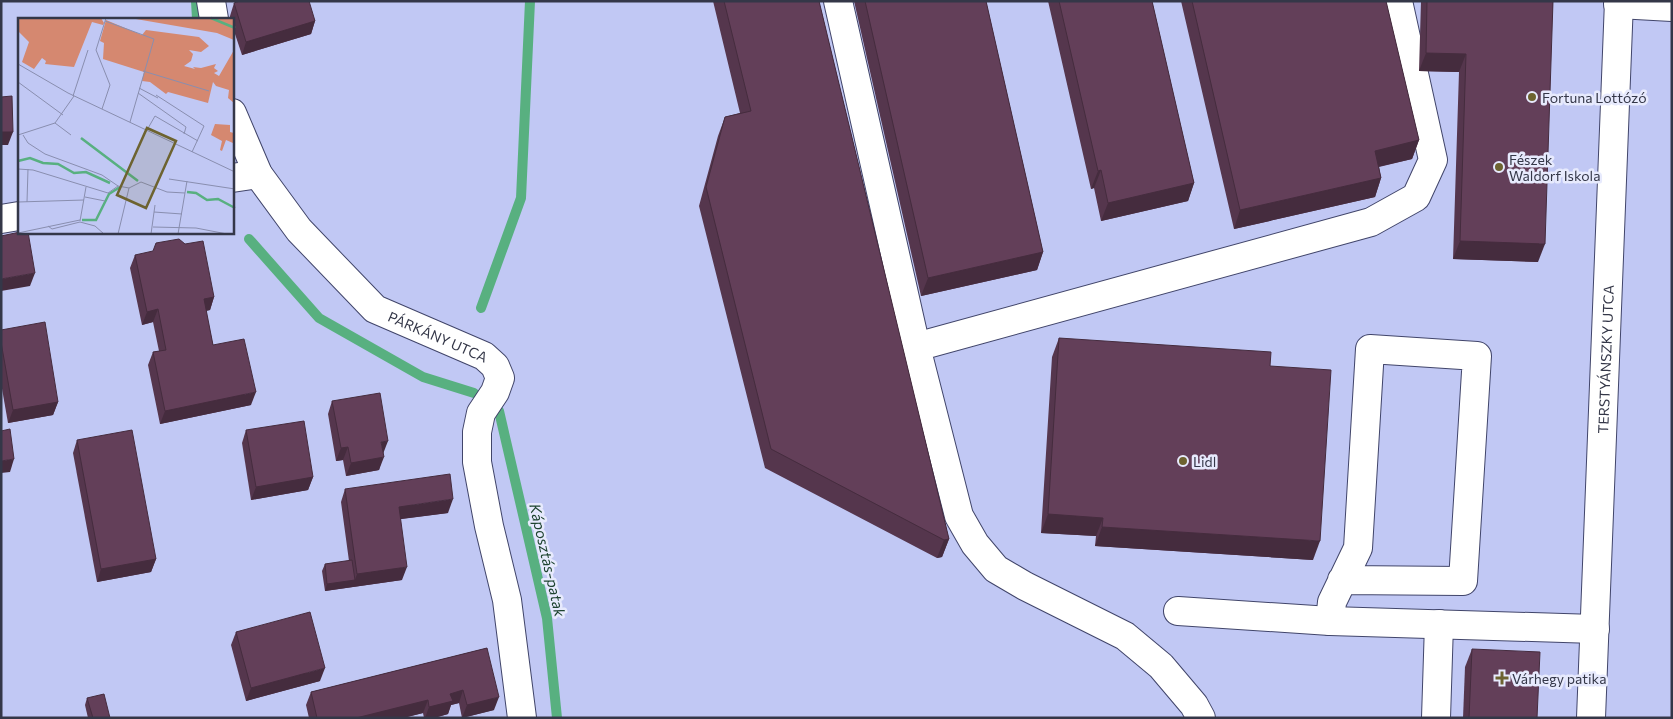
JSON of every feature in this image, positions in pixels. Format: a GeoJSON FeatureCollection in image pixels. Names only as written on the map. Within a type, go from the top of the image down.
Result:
{"type":"FeatureCollection","features":[{"type":"Feature","properties":{"kind":"street"},"geometry":{"type":"LineString","coordinates":[[211,1],[214,18]]}},
{"type":"Feature","properties":{"kind":"street"},"geometry":{"type":"LineString","coordinates":[[838,1],[916,347],[959,516],[975,544],[996,569],[1125,636],[1161,666],[1194,705],[1202,718]]}},
{"type":"Feature","properties":{"kind":"street"},"geometry":{"type":"LineString","coordinates":[[916,347],[1371,222],[1416,197],[1433,160],[1398,1]]}},
{"type":"Feature","properties":{"kind":"street"},"geometry":{"type":"LineString","coordinates":[[1618,2],[1672,7]]}},
{"type":"Feature","properties":{"kind":"street","name":"TERSTYÁNSZKY UTCA"},"geometry":{"type":"LineString","coordinates":[[1591,718],[1618,2]]}},
{"type":"Feature","properties":{"kind":"street"},"geometry":{"type":"LineString","coordinates":[[234,123],[245,176]]}},
{"type":"Feature","properties":{"kind":"street","name":"PÁRKÁNY UTCA"},"geometry":{"type":"LineString","coordinates":[[245,176],[375,309],[484,356],[495,366],[500,378],[495,392],[481,413],[477,432],[477,462],[506,600],[522,718]]}},
{"type":"Feature","properties":{"kind":"street"},"geometry":{"type":"LineString","coordinates":[[1,219],[18,216]]}},
{"type":"Feature","properties":{"kind":"street"},"geometry":{"type":"LineString","coordinates":[[1330,621],[1332,602],[1342,580],[1358,548],[1370,349],[1477,356],[1463,580],[1342,580]]}},
{"type":"Feature","properties":{"kind":"street"},"geometry":{"type":"LineString","coordinates":[[1178,611],[1330,621],[1595,629]]}},
{"type":"Feature","properties":{"kind":"street"},"geometry":{"type":"LineString","coordinates":[[1436,718],[1439,624]]}},
{"type":"Feature","properties":{"kind":"building"},"geometry":{"type":"Polygon","coordinates":[[[240,1],[309,1],[315,21],[246,42],[234,3],[240,1]]]}},
{"type":"Feature","properties":{"kind":"building"},"geometry":{"type":"Polygon","coordinates":[[[724,1],[819,1],[949,539],[944,540],[771,449],[706,187],[725,117],[751,111],[724,1]]]}},
{"type":"Feature","properties":{"kind":"building"},"geometry":{"type":"Polygon","coordinates":[[[865,1],[986,1],[1043,252],[928,278],[865,1]]]}},
{"type":"Feature","properties":{"kind":"building"},"geometry":{"type":"Polygon","coordinates":[[[1059,1],[1152,1],[1194,183],[1108,203],[1101,170],[1098,171],[1059,1]]]}},
{"type":"Feature","properties":{"kind":"building"},"geometry":{"type":"Polygon","coordinates":[[[1192,1],[1386,1],[1419,140],[1375,151],[1381,178],[1240,210],[1192,1]]]}},
{"type":"Feature","properties":{"kind":"building"},"geometry":{"type":"Polygon","coordinates":[[[1427,1],[1553,1],[1545,244],[1460,241],[1466,54],[1426,53],[1427,1]]]}},
{"type":"Feature","properties":{"kind":"building"},"geometry":{"type":"Polygon","coordinates":[[[12,96],[13,132],[1,132],[1,97],[12,96]]]}},
{"type":"Feature","properties":{"kind":"building"},"geometry":{"type":"Polygon","coordinates":[[[18,232],[18,234],[28,234],[35,273],[1,279],[1,236],[18,232]]]}},
{"type":"Feature","properties":{"kind":"building"},"geometry":{"type":"Polygon","coordinates":[[[179,239],[185,244],[203,241],[214,297],[204,299],[213,345],[244,339],[256,392],[165,411],[153,352],[166,350],[158,309],[147,312],[135,255],[153,251],[156,243],[179,239]]]}},
{"type":"Feature","properties":{"kind":"building"},"geometry":{"type":"Polygon","coordinates":[[[45,322],[58,402],[13,410],[1,342],[1,330],[45,322]]]}},
{"type":"Feature","properties":{"kind":"building","name":"Lidl"},"geometry":{"type":"Polygon","coordinates":[[[1059,338],[1271,352],[1270,366],[1331,370],[1320,541],[1102,527],[1103,518],[1048,514],[1059,338]]]}},
{"type":"Feature","properties":{"kind":"building"},"geometry":{"type":"Polygon","coordinates":[[[380,393],[388,441],[381,442],[384,457],[351,463],[348,447],[341,448],[332,401],[380,393]]]}},
{"type":"Feature","properties":{"kind":"building"},"geometry":{"type":"Polygon","coordinates":[[[304,421],[313,477],[256,487],[246,430],[304,421]]]}},
{"type":"Feature","properties":{"kind":"building"},"geometry":{"type":"Polygon","coordinates":[[[10,429],[14,459],[1,461],[1,431],[10,429]]]}},
{"type":"Feature","properties":{"kind":"building"},"geometry":{"type":"Polygon","coordinates":[[[132,430],[156,559],[101,569],[77,440],[132,430]]]}},
{"type":"Feature","properties":{"kind":"building"},"geometry":{"type":"Polygon","coordinates":[[[450,474],[453,499],[399,507],[407,567],[357,574],[345,489],[450,474]]]}},
{"type":"Feature","properties":{"kind":"building"},"geometry":{"type":"Polygon","coordinates":[[[352,560],[355,580],[327,584],[325,564],[352,560]]]}},
{"type":"Feature","properties":{"kind":"building"},"geometry":{"type":"Polygon","coordinates":[[[310,612],[325,668],[251,688],[236,632],[310,612]]]}},
{"type":"Feature","properties":{"kind":"building"},"geometry":{"type":"Polygon","coordinates":[[[487,648],[499,697],[467,705],[463,690],[450,694],[453,701],[429,707],[428,700],[356,718],[317,718],[311,692],[487,648]]]}},
{"type":"Feature","properties":{"kind":"building"},"geometry":{"type":"Polygon","coordinates":[[[1472,649],[1540,652],[1537,718],[1469,718],[1472,649]]]}},
{"type":"Feature","properties":{"kind":"building"},"geometry":{"type":"Polygon","coordinates":[[[104,694],[110,718],[93,718],[87,698],[104,694]]]}},
{"type":"Feature","properties":{"kind":"waterway"},"geometry":{"type":"LineString","coordinates":[[196,1],[197,18]]}},
{"type":"Feature","properties":{"kind":"waterway"},"geometry":{"type":"LineString","coordinates":[[481,308],[521,198],[530,1]]}},
{"type":"Feature","properties":{"kind":"waterway"},"geometry":{"type":"LineString","coordinates":[[249,239],[319,318],[423,377],[474,393]]}},
{"type":"Feature","properties":{"kind":"waterway","name":"Káposztás-patak"},"geometry":{"type":"LineString","coordinates":[[499,411],[547,618],[557,718]]}},
{"type":"Feature","properties":{"kind":"place","name":"Fortuna Lottózó"},"geometry":{"type":"Point","coordinates":[1532,97]}},
{"type":"Feature","properties":{"kind":"place","name":"Fészek Waldorf Iskola"},"geometry":{"type":"Point","coordinates":[1499,167]}},
{"type":"Feature","properties":{"kind":"place","name":"Lidl"},"geometry":{"type":"Point","coordinates":[1183,461]}},
{"type":"Feature","properties":{"kind":"place","name":"Várhegy patika"},"geometry":{"type":"Point","coordinates":[1502,678]}}]}
